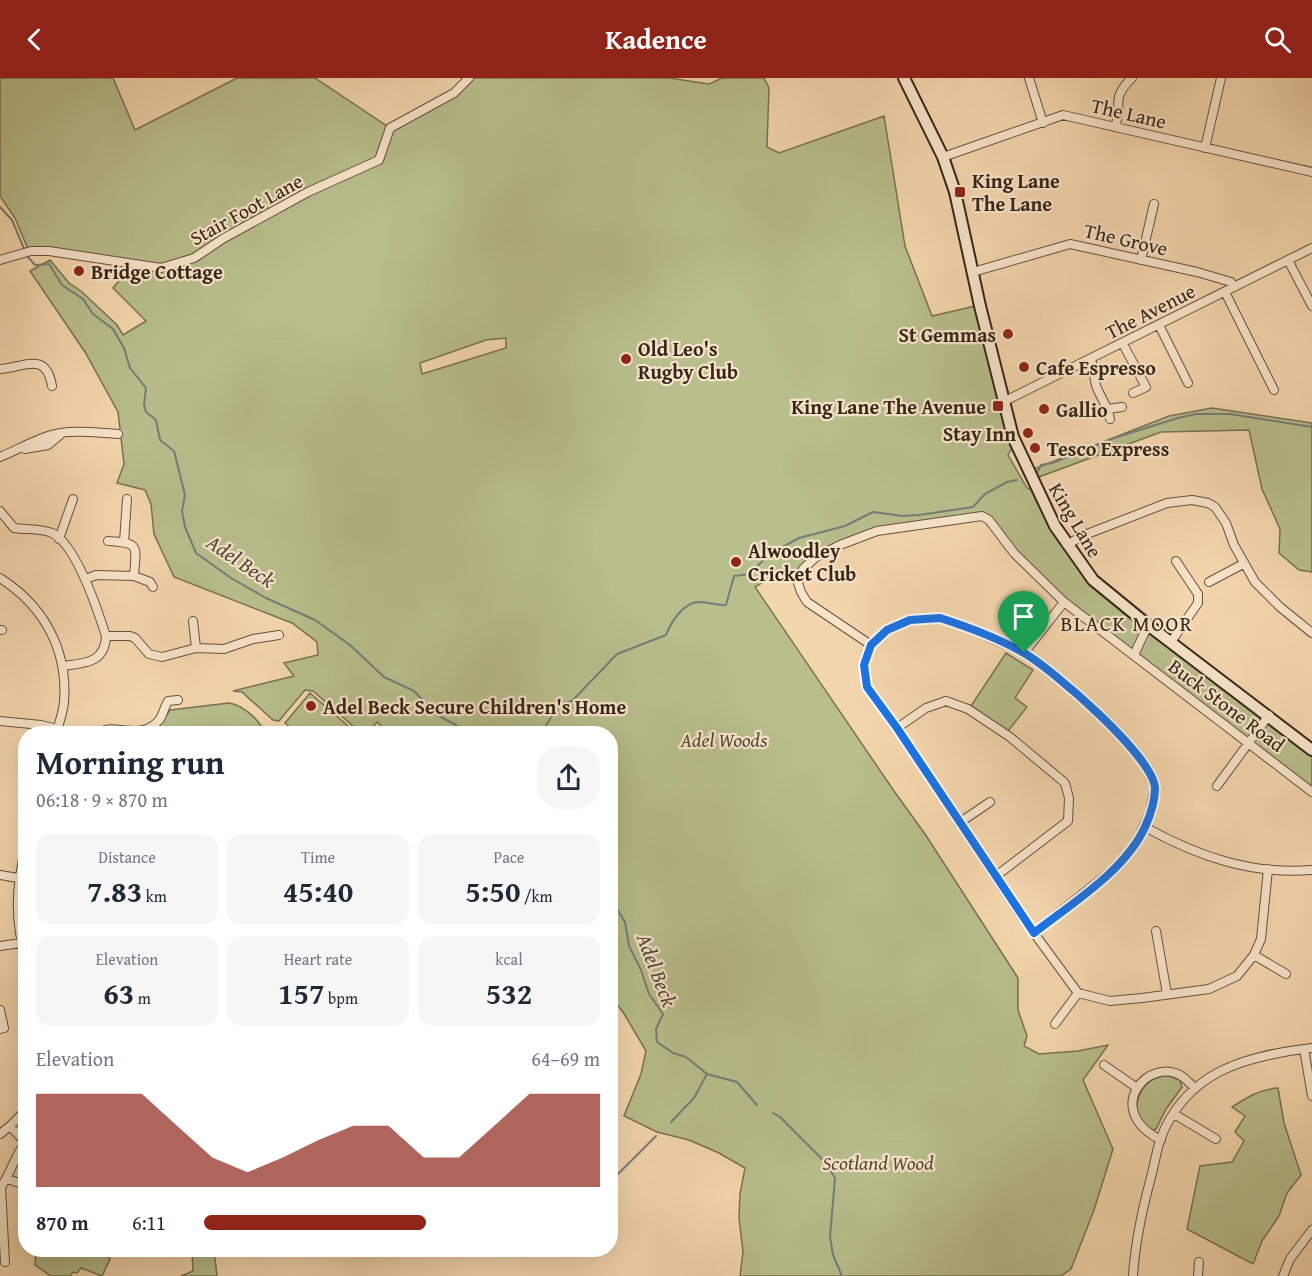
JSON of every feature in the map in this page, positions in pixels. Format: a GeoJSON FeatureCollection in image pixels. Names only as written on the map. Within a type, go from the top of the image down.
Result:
{"type":"FeatureCollection","features":[{"type":"Feature","properties":{"kind":"street","name":"Stair Foot Lane"},"geometry":{"type":"LineString","coordinates":[[0,260],[31,251],[49,251],[161,268],[194,258],[224,238],[308,192],[379,160],[390,128],[454,93],[469,78]]}},
{"type":"Feature","properties":{"kind":"street","name":"King Lane"},"geometry":{"type":"LineString","coordinates":[[904,78],[943,157],[955,192],[1013,437],[1040,497],[1067,545],[1093,580],[1148,625],[1312,750]]}},
{"type":"Feature","properties":{"kind":"street"},"geometry":{"type":"LineString","coordinates":[[1029,78],[1043,123]]}},
{"type":"Feature","properties":{"kind":"street"},"geometry":{"type":"LineString","coordinates":[[1115,127],[1120,90],[1132,78]]}},
{"type":"Feature","properties":{"kind":"street"},"geometry":{"type":"LineString","coordinates":[[1205,148],[1221,78]]}},
{"type":"Feature","properties":{"kind":"street","name":"The Lane"},"geometry":{"type":"LineString","coordinates":[[943,157],[1063,115],[1312,172]]}},
{"type":"Feature","properties":{"kind":"street"},"geometry":{"type":"LineString","coordinates":[[1141,260],[1154,204]]}},
{"type":"Feature","properties":{"kind":"street","name":"The Grove"},"geometry":{"type":"LineString","coordinates":[[974,272],[1070,244],[1197,272],[1232,282],[1234,287]]}},
{"type":"Feature","properties":{"kind":"street","name":"The Avenue"},"geometry":{"type":"LineString","coordinates":[[1003,402],[1312,248]]}},
{"type":"Feature","properties":{"kind":"street"},"geometry":{"type":"LineString","coordinates":[[1288,260],[1312,306]]}},
{"type":"Feature","properties":{"kind":"street"},"geometry":{"type":"LineString","coordinates":[[1225,292],[1274,390]]}},
{"type":"Feature","properties":{"kind":"street"},"geometry":{"type":"LineString","coordinates":[[1159,325],[1188,383]]}},
{"type":"Feature","properties":{"kind":"street"},"geometry":{"type":"LineString","coordinates":[[1123,344],[1146,387],[1133,393]]}},
{"type":"Feature","properties":{"kind":"street"},"geometry":{"type":"LineString","coordinates":[[1091,360],[1096,386],[1108,409],[1110,419]]}},
{"type":"Feature","properties":{"kind":"street"},"geometry":{"type":"LineString","coordinates":[[0,369],[11,369],[26,363],[36,363],[46,370],[52,386]]}},
{"type":"Feature","properties":{"kind":"street"},"geometry":{"type":"LineString","coordinates":[[1108,409],[1122,407]]}},
{"type":"Feature","properties":{"kind":"street"},"geometry":{"type":"LineString","coordinates":[[0,457],[42,438],[63,432],[118,434]]}},
{"type":"Feature","properties":{"kind":"street"},"geometry":{"type":"LineString","coordinates":[[59,539],[73,499]]}},
{"type":"Feature","properties":{"kind":"street"},"geometry":{"type":"LineString","coordinates":[[124,542],[127,499]]}},
{"type":"Feature","properties":{"kind":"street"},"geometry":{"type":"LineString","coordinates":[[1067,545],[1082,536],[1167,503],[1201,500],[1215,507],[1221,514],[1243,564],[1255,582],[1280,607],[1312,633]]}},
{"type":"Feature","properties":{"kind":"street"},"geometry":{"type":"LineString","coordinates":[[0,511],[14,528],[50,532],[59,539],[86,579],[106,636],[104,651],[94,660],[63,666]]}},
{"type":"Feature","properties":{"kind":"street","name":"Buck Stone Road"},"geometry":{"type":"LineString","coordinates":[[871,645],[807,602],[798,583],[803,569],[816,557],[877,531],[982,516],[989,520],[1014,553],[1064,602],[1312,792]]}},
{"type":"Feature","properties":{"kind":"street"},"geometry":{"type":"LineString","coordinates":[[108,541],[124,542],[134,546],[136,551],[134,576]]}},
{"type":"Feature","properties":{"kind":"street"},"geometry":{"type":"LineString","coordinates":[[1171,642],[1198,603],[1198,594],[1176,561]]}},
{"type":"Feature","properties":{"kind":"street"},"geometry":{"type":"LineString","coordinates":[[1209,582],[1243,564]]}},
{"type":"Feature","properties":{"kind":"street"},"geometry":{"type":"LineString","coordinates":[[86,579],[96,575],[134,576],[150,582],[153,587]]}},
{"type":"Feature","properties":{"kind":"street"},"geometry":{"type":"LineString","coordinates":[[0,578],[20,592],[37,609],[55,639],[63,666],[64,704],[58,726]]}},
{"type":"Feature","properties":{"kind":"street"},"geometry":{"type":"LineString","coordinates":[[1024,653],[1064,602]]}},
{"type":"Feature","properties":{"kind":"street"},"geometry":{"type":"LineString","coordinates":[[1034,933],[1114,869],[1135,846],[1145,828],[1155,786],[1142,760],[1104,718],[1049,670],[1024,653],[940,618],[910,620],[887,630],[871,645],[864,665],[867,687],[1034,933],[1078,993],[1110,1001],[1209,989],[1237,976],[1254,955],[1261,939],[1268,869]]}},
{"type":"Feature","properties":{"kind":"street"},"geometry":{"type":"LineString","coordinates":[[193,621],[196,648]]}},
{"type":"Feature","properties":{"kind":"street"},"geometry":{"type":"LineString","coordinates":[[1134,655],[1148,625]]}},
{"type":"Feature","properties":{"kind":"street"},"geometry":{"type":"LineString","coordinates":[[106,636],[130,636],[135,638],[144,651],[156,657],[162,657],[196,648],[218,650],[261,637],[279,635]]}},
{"type":"Feature","properties":{"kind":"street"},"geometry":{"type":"LineString","coordinates":[[151,726],[160,719],[168,701],[178,699]]}},
{"type":"Feature","properties":{"kind":"street"},"geometry":{"type":"LineString","coordinates":[[897,728],[926,708],[945,701],[968,709],[1010,737],[1065,783],[1069,798],[1068,821],[996,876]]}},
{"type":"Feature","properties":{"kind":"street"},"geometry":{"type":"LineString","coordinates":[[1217,786],[1269,715]]}},
{"type":"Feature","properties":{"kind":"street"},"geometry":{"type":"LineString","coordinates":[[0,721],[43,726]]}},
{"type":"Feature","properties":{"kind":"street"},"geometry":{"type":"LineString","coordinates":[[959,823],[990,802]]}},
{"type":"Feature","properties":{"kind":"street"},"geometry":{"type":"LineString","coordinates":[[1145,828],[1182,847],[1215,859],[1248,867],[1312,870]]}},
{"type":"Feature","properties":{"kind":"street"},"geometry":{"type":"LineString","coordinates":[[0,875],[18,878],[16,916],[18,927]]}},
{"type":"Feature","properties":{"kind":"street"},"geometry":{"type":"LineString","coordinates":[[1156,931],[1167,994]]}},
{"type":"Feature","properties":{"kind":"street"},"geometry":{"type":"LineString","coordinates":[[0,946],[18,943]]}},
{"type":"Feature","properties":{"kind":"street"},"geometry":{"type":"LineString","coordinates":[[1254,955],[1286,974]]}},
{"type":"Feature","properties":{"kind":"street"},"geometry":{"type":"LineString","coordinates":[[1055,1024],[1078,993]]}},
{"type":"Feature","properties":{"kind":"street"},"geometry":{"type":"LineString","coordinates":[[0,1010],[4,1028],[0,1029]]}},
{"type":"Feature","properties":{"kind":"street"},"geometry":{"type":"LineString","coordinates":[[1133,1276],[1146,1195],[1161,1140],[1181,1101],[1194,1087],[1224,1067],[1308,1048],[1312,1096]]}},
{"type":"Feature","properties":{"kind":"street"},"geometry":{"type":"LineString","coordinates":[[1104,1065],[1137,1088]]}},
{"type":"Feature","properties":{"kind":"street"},"geometry":{"type":"LineString","coordinates":[[1161,1140],[1147,1133],[1139,1125],[1134,1115],[1132,1104],[1137,1088],[1150,1076],[1161,1072],[1172,1072],[1183,1076],[1194,1087]]}},
{"type":"Feature","properties":{"kind":"street"},"geometry":{"type":"LineString","coordinates":[[1174,1114],[1216,1139]]}},
{"type":"Feature","properties":{"kind":"street"},"geometry":{"type":"LineString","coordinates":[[0,1134],[18,1118]]}},
{"type":"Feature","properties":{"kind":"street"},"geometry":{"type":"LineString","coordinates":[[10,1126],[18,1135]]}},
{"type":"Feature","properties":{"kind":"street"},"geometry":{"type":"LineString","coordinates":[[5,1262],[3,1206],[0,1194],[1,1187],[18,1154]]}},
{"type":"Feature","properties":{"kind":"street"},"geometry":{"type":"LineString","coordinates":[[7,1179],[18,1182]]}},
{"type":"Feature","properties":{"kind":"street"},"geometry":{"type":"LineString","coordinates":[[1283,1276],[1290,1259],[1312,1230]]}},
{"type":"Feature","properties":{"kind":"street"},"geometry":{"type":"LineString","coordinates":[[1198,1276],[1199,1262]]}},
{"type":"Feature","properties":{"kind":"green space"},"geometry":{"type":"Polygon","coordinates":[[[0,78],[113,78],[135,130],[237,78],[315,78],[390,128],[454,93],[469,78],[669,78],[709,84],[722,78],[764,78],[769,88],[767,147],[779,153],[884,116],[905,246],[932,316],[980,305],[1012,448],[1008,455],[1027,488],[1037,492],[1093,580],[1312,750],[1312,792],[1064,602],[982,516],[877,531],[840,545],[803,569],[777,574],[755,587],[925,834],[1018,978],[1018,1010],[1027,1036],[1024,1046],[1039,1054],[1078,1051],[1108,1045],[1083,1080],[1113,1149],[1094,1210],[1071,1269],[1061,1276],[740,1276],[743,1252],[739,1218],[740,1194],[745,1168],[689,1140],[657,1132],[624,1116],[641,1074],[646,1051],[618,1006],[618,726],[381,726],[377,722],[373,726],[353,726],[313,691],[305,690],[279,721],[273,720],[242,692],[233,691],[294,676],[284,663],[318,655],[317,642],[292,623],[174,577],[154,534],[151,504],[145,490],[117,483],[124,464],[118,412],[85,352],[30,271],[50,260],[69,283],[81,291],[117,325],[123,335],[146,321],[113,288],[134,263],[28,249],[15,218],[0,196],[0,78]],[[506,338],[486,340],[420,363],[422,374],[506,348],[506,338]]]}},
{"type":"Feature","properties":{"kind":"green space"},"geometry":{"type":"Polygon","coordinates":[[[1212,408],[1312,423],[1312,572],[1299,570],[1279,553],[1280,529],[1262,489],[1249,430],[1161,432],[1036,478],[1031,470],[1169,416],[1212,408]]]}},
{"type":"Feature","properties":{"kind":"green space"},"geometry":{"type":"Polygon","coordinates":[[[1006,653],[1033,670],[1015,698],[1027,707],[1008,731],[971,706],[1006,653]]]}},
{"type":"Feature","properties":{"kind":"green space"},"geometry":{"type":"Polygon","coordinates":[[[310,693],[348,726],[289,726],[285,723],[310,693]]]}},
{"type":"Feature","properties":{"kind":"green space"},"geometry":{"type":"Polygon","coordinates":[[[229,703],[250,714],[261,726],[153,726],[162,722],[170,710],[229,703]]]}},
{"type":"Feature","properties":{"kind":"green space"},"geometry":{"type":"Polygon","coordinates":[[[1169,1076],[1180,1080],[1182,1087],[1166,1109],[1156,1129],[1152,1130],[1143,1124],[1138,1116],[1138,1098],[1149,1082],[1158,1077],[1169,1076]]]}},
{"type":"Feature","properties":{"kind":"green space"},"geometry":{"type":"Polygon","coordinates":[[[1278,1088],[1284,1123],[1301,1175],[1287,1193],[1279,1216],[1262,1241],[1253,1264],[1187,1229],[1200,1166],[1232,1162],[1244,1141],[1235,1132],[1245,1116],[1232,1107],[1259,1092],[1278,1088]]]}},
{"type":"Feature","properties":{"kind":"green space"},"geometry":{"type":"Polygon","coordinates":[[[36,1257],[108,1257],[110,1259],[102,1276],[81,1268],[70,1276],[51,1276],[35,1265],[36,1257]]]}},
{"type":"Feature","properties":{"kind":"green space"},"geometry":{"type":"Polygon","coordinates":[[[192,1257],[215,1257],[217,1276],[181,1276],[193,1271],[192,1257]]]}},
{"type":"Feature","properties":{"kind":"waterway","name":"Adel Beck"},"geometry":{"type":"LineString","coordinates":[[0,207],[12,220],[27,256],[35,265],[49,264],[62,285],[83,299],[93,314],[113,329],[124,348],[130,368],[146,388],[144,404],[146,412],[156,420],[160,440],[174,451],[185,495],[182,511],[185,527],[196,553],[231,578],[266,598],[315,620],[350,645],[384,677],[414,691],[437,715],[457,726]]}},
{"type":"Feature","properties":{"kind":"waterway"},"geometry":{"type":"LineString","coordinates":[[1036,475],[1041,465],[1052,463],[1114,438],[1196,414],[1230,414],[1312,427]]}},
{"type":"Feature","properties":{"kind":"waterway"},"geometry":{"type":"LineString","coordinates":[[546,726],[559,704],[572,701],[617,654],[666,635],[678,614],[693,603],[726,605],[734,576],[750,574],[768,555],[799,538],[845,526],[873,512],[903,516],[973,507],[985,494],[1007,482],[1017,480]]}},
{"type":"Feature","properties":{"kind":"waterway","name":"Adel Beck"},"geometry":{"type":"LineString","coordinates":[[618,911],[625,922],[629,946],[641,970],[649,994],[663,1014],[656,1029],[657,1042],[673,1053],[686,1057],[707,1074],[737,1082],[757,1105]]}},
{"type":"Feature","properties":{"kind":"waterway"},"geometry":{"type":"LineString","coordinates":[[671,1122],[694,1098],[707,1074]]}},
{"type":"Feature","properties":{"kind":"waterway","name":"Adel Beck"},"geometry":{"type":"LineString","coordinates":[[773,1113],[780,1117],[827,1164],[835,1178],[830,1237],[833,1255],[842,1276]]}},
{"type":"Feature","properties":{"kind":"waterway"},"geometry":{"type":"LineString","coordinates":[[618,1174],[656,1136]]}},
{"type":"Feature","properties":{"kind":"place","name":"King Lane The Lane"},"geometry":{"type":"Point","coordinates":[960,192]}},
{"type":"Feature","properties":{"kind":"place","name":"Bridge Cottage"},"geometry":{"type":"Point","coordinates":[79,271]}},
{"type":"Feature","properties":{"kind":"place","name":"St Gemmas"},"geometry":{"type":"Point","coordinates":[1008,334]}},
{"type":"Feature","properties":{"kind":"place","name":"Old Leo's Rugby Club"},"geometry":{"type":"Point","coordinates":[626,359]}},
{"type":"Feature","properties":{"kind":"place","name":"Cafe Espresso"},"geometry":{"type":"Point","coordinates":[1024,367]}},
{"type":"Feature","properties":{"kind":"place","name":"King Lane The Avenue"},"geometry":{"type":"Point","coordinates":[998,406]}},
{"type":"Feature","properties":{"kind":"place","name":"Gallio"},"geometry":{"type":"Point","coordinates":[1044,409]}},
{"type":"Feature","properties":{"kind":"place","name":"Stay Inn"},"geometry":{"type":"Point","coordinates":[1028,433]}},
{"type":"Feature","properties":{"kind":"place","name":"Tesco Express"},"geometry":{"type":"Point","coordinates":[1035,448]}},
{"type":"Feature","properties":{"kind":"place","name":"Alwoodley Cricket Club"},"geometry":{"type":"Point","coordinates":[736,562]}},
{"type":"Feature","properties":{"kind":"place","name":"Adel Beck Secure Children's Home"},"geometry":{"type":"Point","coordinates":[311,706]}},
{"type":"Feature","properties":{"kind":"district","name":"BLACK MOOR"},"geometry":{"type":"Point","coordinates":[1127,623]}},
{"type":"Feature","properties":{"kind":"route"},"geometry":{"type":"LineString","coordinates":[[940,618],[1024,653],[1049,670],[1104,718],[1142,760],[1155,786],[1145,828],[1135,846],[1114,869],[1034,933],[867,687],[864,665],[871,645],[887,630],[910,620],[940,618]]}},
{"type":"Feature","properties":{"kind":"park label","name":"Adel Woods"},"geometry":{"type":"Point","coordinates":[724,739]}},
{"type":"Feature","properties":{"kind":"park label","name":"Scotland Wood"},"geometry":{"type":"Point","coordinates":[878,1162]}}]}
